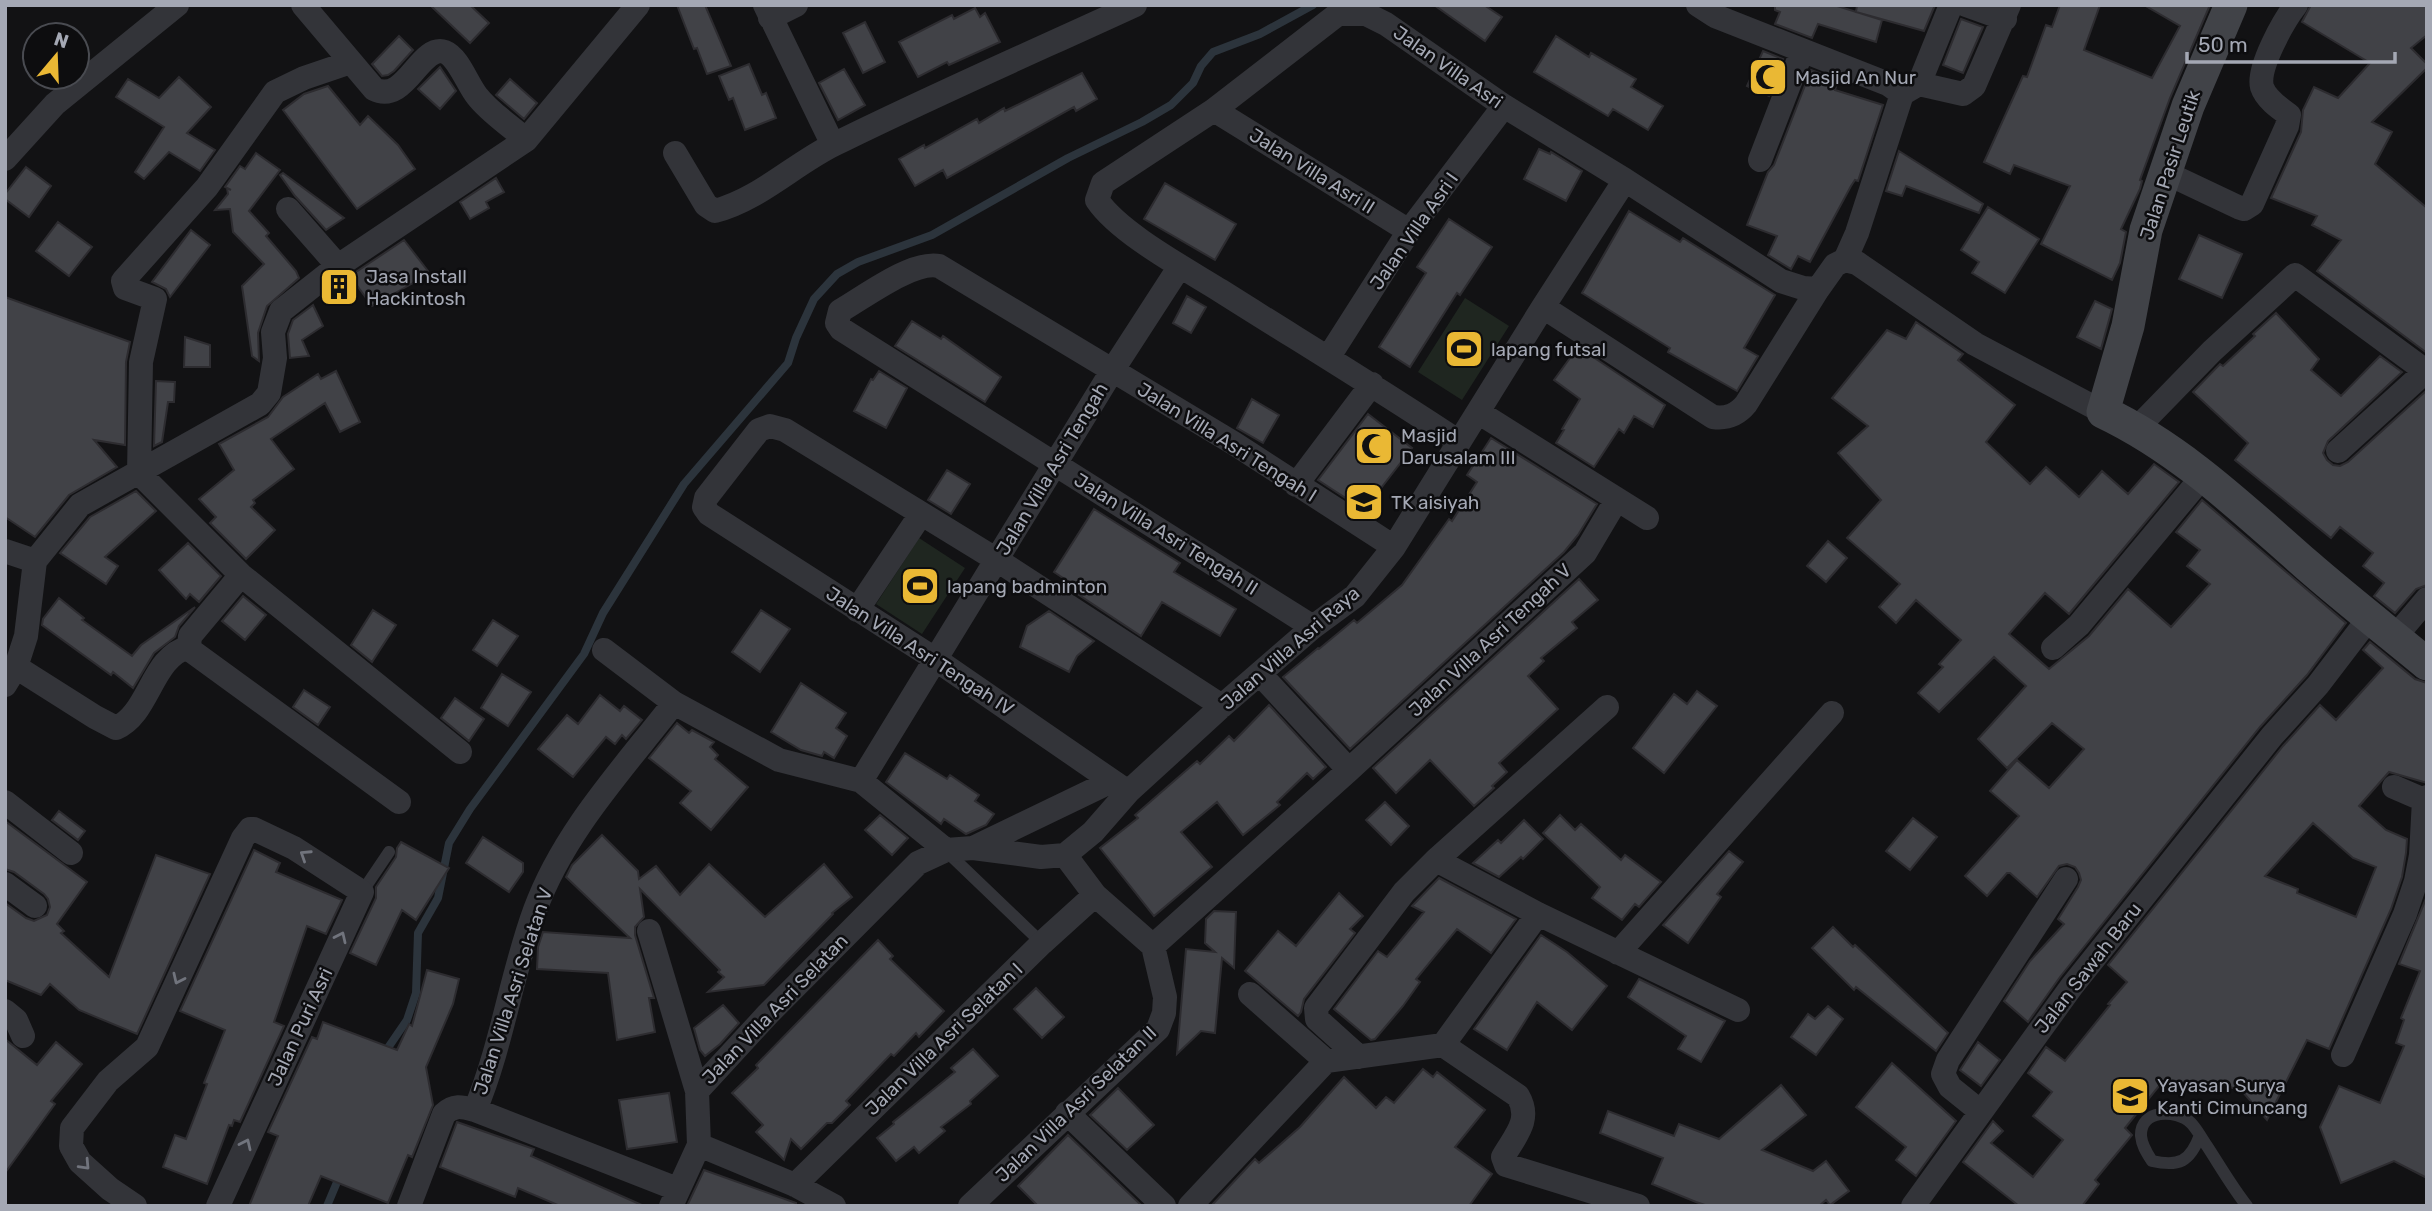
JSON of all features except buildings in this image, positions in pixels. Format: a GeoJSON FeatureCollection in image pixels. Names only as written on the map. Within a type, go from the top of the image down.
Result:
{"type":"FeatureCollection","features":[{"type":"Feature","properties":{"kind":"street"},"geometry":{"type":"LineString","coordinates":[[5,159],[55,104],[177,5]]}},
{"type":"Feature","properties":{"kind":"street"},"geometry":{"type":"LineString","coordinates":[[303,5],[374,89],[382,93],[393,91],[433,52],[443,52],[452,57],[478,97],[526,140]]}},
{"type":"Feature","properties":{"kind":"street"},"geometry":{"type":"LineString","coordinates":[[189,647],[179,650],[160,670],[127,723],[116,728],[11,676],[26,636],[36,561],[80,505],[265,400],[269,393],[275,359],[273,332],[281,311],[338,266],[526,140],[638,5]]}},
{"type":"Feature","properties":{"kind":"street"},"geometry":{"type":"LineString","coordinates":[[796,5],[767,12],[833,145]]}},
{"type":"Feature","properties":{"kind":"street"},"geometry":{"type":"LineString","coordinates":[[675,153],[706,205],[715,211],[726,208],[768,187],[833,145],[1135,5]]}},
{"type":"Feature","properties":{"kind":"street"},"geometry":{"type":"LineString","coordinates":[[1698,5],[1715,16],[1888,84],[1963,94],[1974,86],[2007,12],[1966,5]]}},
{"type":"Feature","properties":{"kind":"street"},"geometry":{"type":"LineString","coordinates":[[1543,307],[1713,417],[1725,419],[1746,404],[1818,289],[1835,265],[1845,260],[1910,89],[1951,5]]}},
{"type":"Feature","properties":{"kind":"street","name":"Jalan Pasir Leutik"},"geometry":{"type":"LineString","coordinates":[[2104,412],[2128,326],[2146,230],[2164,172],[2188,106],[2231,5]]}},
{"type":"Feature","properties":{"kind":"street"},"geometry":{"type":"LineString","coordinates":[[2164,172],[2238,207],[2244,209],[2252,204],[2287,127],[2289,115],[2267,96],[2261,85],[2266,61],[2304,6]]}},
{"type":"Feature","properties":{"kind":"street","name":"Jalan Villa Asri"},"geometry":{"type":"LineString","coordinates":[[1180,266],[1108,216],[1097,200],[1103,183],[1214,110],[1338,14],[1352,12],[1366,13],[1386,24],[1504,106],[1781,281],[1803,288],[1818,289]]}},
{"type":"Feature","properties":{"kind":"street"},"geometry":{"type":"LineString","coordinates":[[1760,160],[1802,51]]}},
{"type":"Feature","properties":{"kind":"street"},"geometry":{"type":"LineString","coordinates":[[351,62],[304,78],[275,92],[207,187],[123,281],[125,288],[155,299],[141,362],[139,473],[241,575],[460,752]]}},
{"type":"Feature","properties":{"kind":"street","name":"Jalan Villa Asri I"},"geometry":{"type":"LineString","coordinates":[[1328,358],[1409,232],[1504,106]]}},
{"type":"Feature","properties":{"kind":"street","name":"Jalan Villa Asri II"},"geometry":{"type":"LineString","coordinates":[[1214,110],[1409,232]]}},
{"type":"Feature","properties":{"kind":"street","name":"Jalan Villa Asri Raya"},"geometry":{"type":"LineString","coordinates":[[1065,855],[1093,832],[1120,787],[1222,706],[1313,627],[1355,596],[1394,547],[1625,180]]}},
{"type":"Feature","properties":{"kind":"street"},"geometry":{"type":"LineString","coordinates":[[288,209],[338,266]]}},
{"type":"Feature","properties":{"kind":"street"},"geometry":{"type":"LineString","coordinates":[[1845,260],[1857,263],[1975,344],[2137,428],[2203,476],[2427,664]]}},
{"type":"Feature","properties":{"kind":"street","name":"Jalan Villa Asri Tengah I"},"geometry":{"type":"LineString","coordinates":[[841,329],[837,323],[839,311],[914,268],[939,265],[1235,444],[1394,547]]}},
{"type":"Feature","properties":{"kind":"street"},"geometry":{"type":"LineString","coordinates":[[1180,266],[1373,384],[1459,442]]}},
{"type":"Feature","properties":{"kind":"street","name":"Jalan Villa Asri Tengah"},"geometry":{"type":"LineString","coordinates":[[861,781],[1112,371],[1180,266]]}},
{"type":"Feature","properties":{"kind":"street"},"geometry":{"type":"LineString","coordinates":[[2137,428],[2212,351],[2295,275],[2426,371],[2338,451]]}},
{"type":"Feature","properties":{"kind":"street","name":"Jalan Villa Asri Tengah II"},"geometry":{"type":"LineString","coordinates":[[841,329],[1313,627]]}},
{"type":"Feature","properties":{"kind":"street"},"geometry":{"type":"LineString","coordinates":[[1296,485],[1373,384]]}},
{"type":"Feature","properties":{"kind":"street"},"geometry":{"type":"LineString","coordinates":[[1478,412],[1647,518]]}},
{"type":"Feature","properties":{"kind":"street","name":"Jalan Villa Asri Tengah IV"},"geometry":{"type":"LineString","coordinates":[[921,514],[786,430],[770,426],[759,430],[706,498],[704,508],[709,514],[934,659],[1120,787]]}},
{"type":"Feature","properties":{"kind":"street"},"geometry":{"type":"LineString","coordinates":[[2053,648],[2078,625],[2203,476]]}},
{"type":"Feature","properties":{"kind":"street","name":"Jalan Villa Asri Tengah V"},"geometry":{"type":"LineString","coordinates":[[1153,946],[1349,771],[1585,553],[1617,499]]}},
{"type":"Feature","properties":{"kind":"street"},"geometry":{"type":"LineString","coordinates":[[857,610],[921,514],[1222,706]]}},
{"type":"Feature","properties":{"kind":"street"},"geometry":{"type":"LineString","coordinates":[[5,551],[36,561]]}},
{"type":"Feature","properties":{"kind":"street"},"geometry":{"type":"LineString","coordinates":[[241,575],[190,636],[189,647],[193,653],[398,802]]}},
{"type":"Feature","properties":{"kind":"street"},"geometry":{"type":"LineString","coordinates":[[2395,638],[2427,599]]}},
{"type":"Feature","properties":{"kind":"street","name":"Jalan Sawah Baru"},"geometry":{"type":"LineString","coordinates":[[1923,1202],[1981,1112],[2072,986],[2272,736],[2318,685],[2370,617]]}},
{"type":"Feature","properties":{"kind":"street"},"geometry":{"type":"LineString","coordinates":[[604,650],[674,703],[779,760],[861,781],[946,850],[973,848],[1041,857],[1065,855],[1095,895],[1153,946]]}},
{"type":"Feature","properties":{"kind":"street"},"geometry":{"type":"LineString","coordinates":[[1260,674],[1349,771]]}},
{"type":"Feature","properties":{"kind":"street","name":"Jalan Villa Asri Selatan V"},"geometry":{"type":"LineString","coordinates":[[475,1110],[535,910],[555,863],[579,823],[674,703]]}},
{"type":"Feature","properties":{"kind":"street"},"geometry":{"type":"LineString","coordinates":[[1359,1057],[1317,1019],[1316,1008],[1404,892],[1607,707]]}},
{"type":"Feature","properties":{"kind":"street"},"geometry":{"type":"LineString","coordinates":[[1618,954],[1832,713]]}},
{"type":"Feature","properties":{"kind":"street"},"geometry":{"type":"LineString","coordinates":[[973,848],[1120,787]]}},
{"type":"Feature","properties":{"kind":"street"},"geometry":{"type":"LineString","coordinates":[[2343,1055],[2405,914],[2421,855],[2425,798],[2394,787]]}},
{"type":"Feature","properties":{"kind":"street"},"geometry":{"type":"LineString","coordinates":[[5,802],[71,853]]}},
{"type":"Feature","properties":{"kind":"street"},"geometry":{"type":"LineString","coordinates":[[135,1206],[110,1189],[80,1162],[71,1146],[72,1128],[108,1081],[147,1047],[243,838],[250,829],[265,833],[294,848],[362,892]]}},
{"type":"Feature","properties":{"kind":"street","name":"Jalan Villa Asri Selatan"},"geometry":{"type":"LineString","coordinates":[[698,1103],[768,1014],[918,863],[946,850]]}},
{"type":"Feature","properties":{"kind":"street"},"geometry":{"type":"LineString","coordinates":[[1436,860],[1618,954],[1738,1010]]}},
{"type":"Feature","properties":{"kind":"street"},"geometry":{"type":"LineString","coordinates":[[1981,1112],[1950,1087],[1943,1074],[1948,1060],[2066,878]]}},
{"type":"Feature","properties":{"kind":"street"},"geometry":{"type":"LineString","coordinates":[[5,884],[35,906]]}},
{"type":"Feature","properties":{"kind":"street","name":"Jalan Puri Asri"},"geometry":{"type":"LineString","coordinates":[[218,1206],[362,892]]}},
{"type":"Feature","properties":{"kind":"street","name":"Jalan Villa Asri Selatan I"},"geometry":{"type":"LineString","coordinates":[[795,1185],[1042,943],[1095,895]]}},
{"type":"Feature","properties":{"kind":"street"},"geometry":{"type":"LineString","coordinates":[[1443,1045],[1538,914]]}},
{"type":"Feature","properties":{"kind":"street"},"geometry":{"type":"LineString","coordinates":[[410,1206],[444,1114],[450,1108],[460,1106],[475,1110],[674,1198],[699,1145],[698,1103],[649,931]]}},
{"type":"Feature","properties":{"kind":"street","name":"Jalan Villa Asri Selatan II"},"geometry":{"type":"LineString","coordinates":[[970,1206],[1158,1029],[1164,1013],[1165,997],[1153,946]]}},
{"type":"Feature","properties":{"kind":"street"},"geometry":{"type":"LineString","coordinates":[[1250,994],[1326,1061]]}},
{"type":"Feature","properties":{"kind":"street"},"geometry":{"type":"LineString","coordinates":[[5,1011],[16,1020],[23,1035]]}},
{"type":"Feature","properties":{"kind":"street"},"geometry":{"type":"LineString","coordinates":[[1189,1206],[1326,1061],[1443,1045],[1518,1096],[1524,1107],[1523,1122],[1503,1157],[1506,1165],[1638,1206]]}},
{"type":"Feature","properties":{"kind":"street"},"geometry":{"type":"LineString","coordinates":[[698,1103],[748,1165]]}},
{"type":"Feature","properties":{"kind":"street"},"geometry":{"type":"LineString","coordinates":[[1067,1113],[1164,1206]]}},
{"type":"Feature","properties":{"kind":"street"},"geometry":{"type":"LineString","coordinates":[[699,1145],[795,1185],[834,1206]]}},
{"type":"Feature","properties":{"kind":"lane"},"geometry":{"type":"LineString","coordinates":[[946,850],[1042,943]]}},
{"type":"Feature","properties":{"kind":"lane","name":"Jalan Puri Asri"},"geometry":{"type":"LineString","coordinates":[[362,892],[389,852]]}},
{"type":"Feature","properties":{"kind":"lane"},"geometry":{"type":"LineString","coordinates":[[2200,1135],[2196,1147],[2184,1161],[2168,1165],[2152,1161],[2143,1146],[2140,1132],[2149,1118],[2163,1112],[2180,1115],[2192,1124],[2200,1135],[2247,1206]]}},
{"type":"Feature","properties":{"kind":"shaded area","name":"lapang futsal"},"geometry":{"type":"Polygon","coordinates":[[[1465,298],[1509,326],[1462,400],[1418,372],[1465,298]]]}},
{"type":"Feature","properties":{"kind":"shaded area","name":"lapang badminton"},"geometry":{"type":"Polygon","coordinates":[[[919,538],[965,568],[922,634],[876,604],[919,538]]]}},
{"type":"Feature","properties":{"kind":"waterway"},"geometry":{"type":"LineString","coordinates":[[383,1055],[407,1020],[416,993],[418,933],[438,898],[449,843],[470,809],[584,654],[603,613],[684,484],[788,363],[814,299],[837,274],[858,262],[932,235],[1068,158],[1171,105],[1193,83],[1201,66],[1213,52],[1260,34],[1313,5]]}},
{"type":"Feature","properties":{"kind":"waterway"},"geometry":{"type":"LineString","coordinates":[[327,1206],[340,1175]]}},
{"type":"Feature","properties":{"kind":"place","name":"Masjid An Nur"},"geometry":{"type":"Point","coordinates":[1768,77]}},
{"type":"Feature","properties":{"kind":"place","name":"Jasa Install Hackintosh"},"geometry":{"type":"Point","coordinates":[339,287]}},
{"type":"Feature","properties":{"kind":"place","name":"lapang futsal"},"geometry":{"type":"Point","coordinates":[1464,349]}},
{"type":"Feature","properties":{"kind":"place","name":"Masjid Darusalam III"},"geometry":{"type":"Point","coordinates":[1374,446]}},
{"type":"Feature","properties":{"kind":"place","name":"TK aisiyah"},"geometry":{"type":"Point","coordinates":[1364,502]}},
{"type":"Feature","properties":{"kind":"place","name":"lapang badminton"},"geometry":{"type":"Point","coordinates":[920,586]}},
{"type":"Feature","properties":{"kind":"place","name":"Yayasan Surya Kanti Cimuncang"},"geometry":{"type":"Point","coordinates":[2130,1096]}}]}
